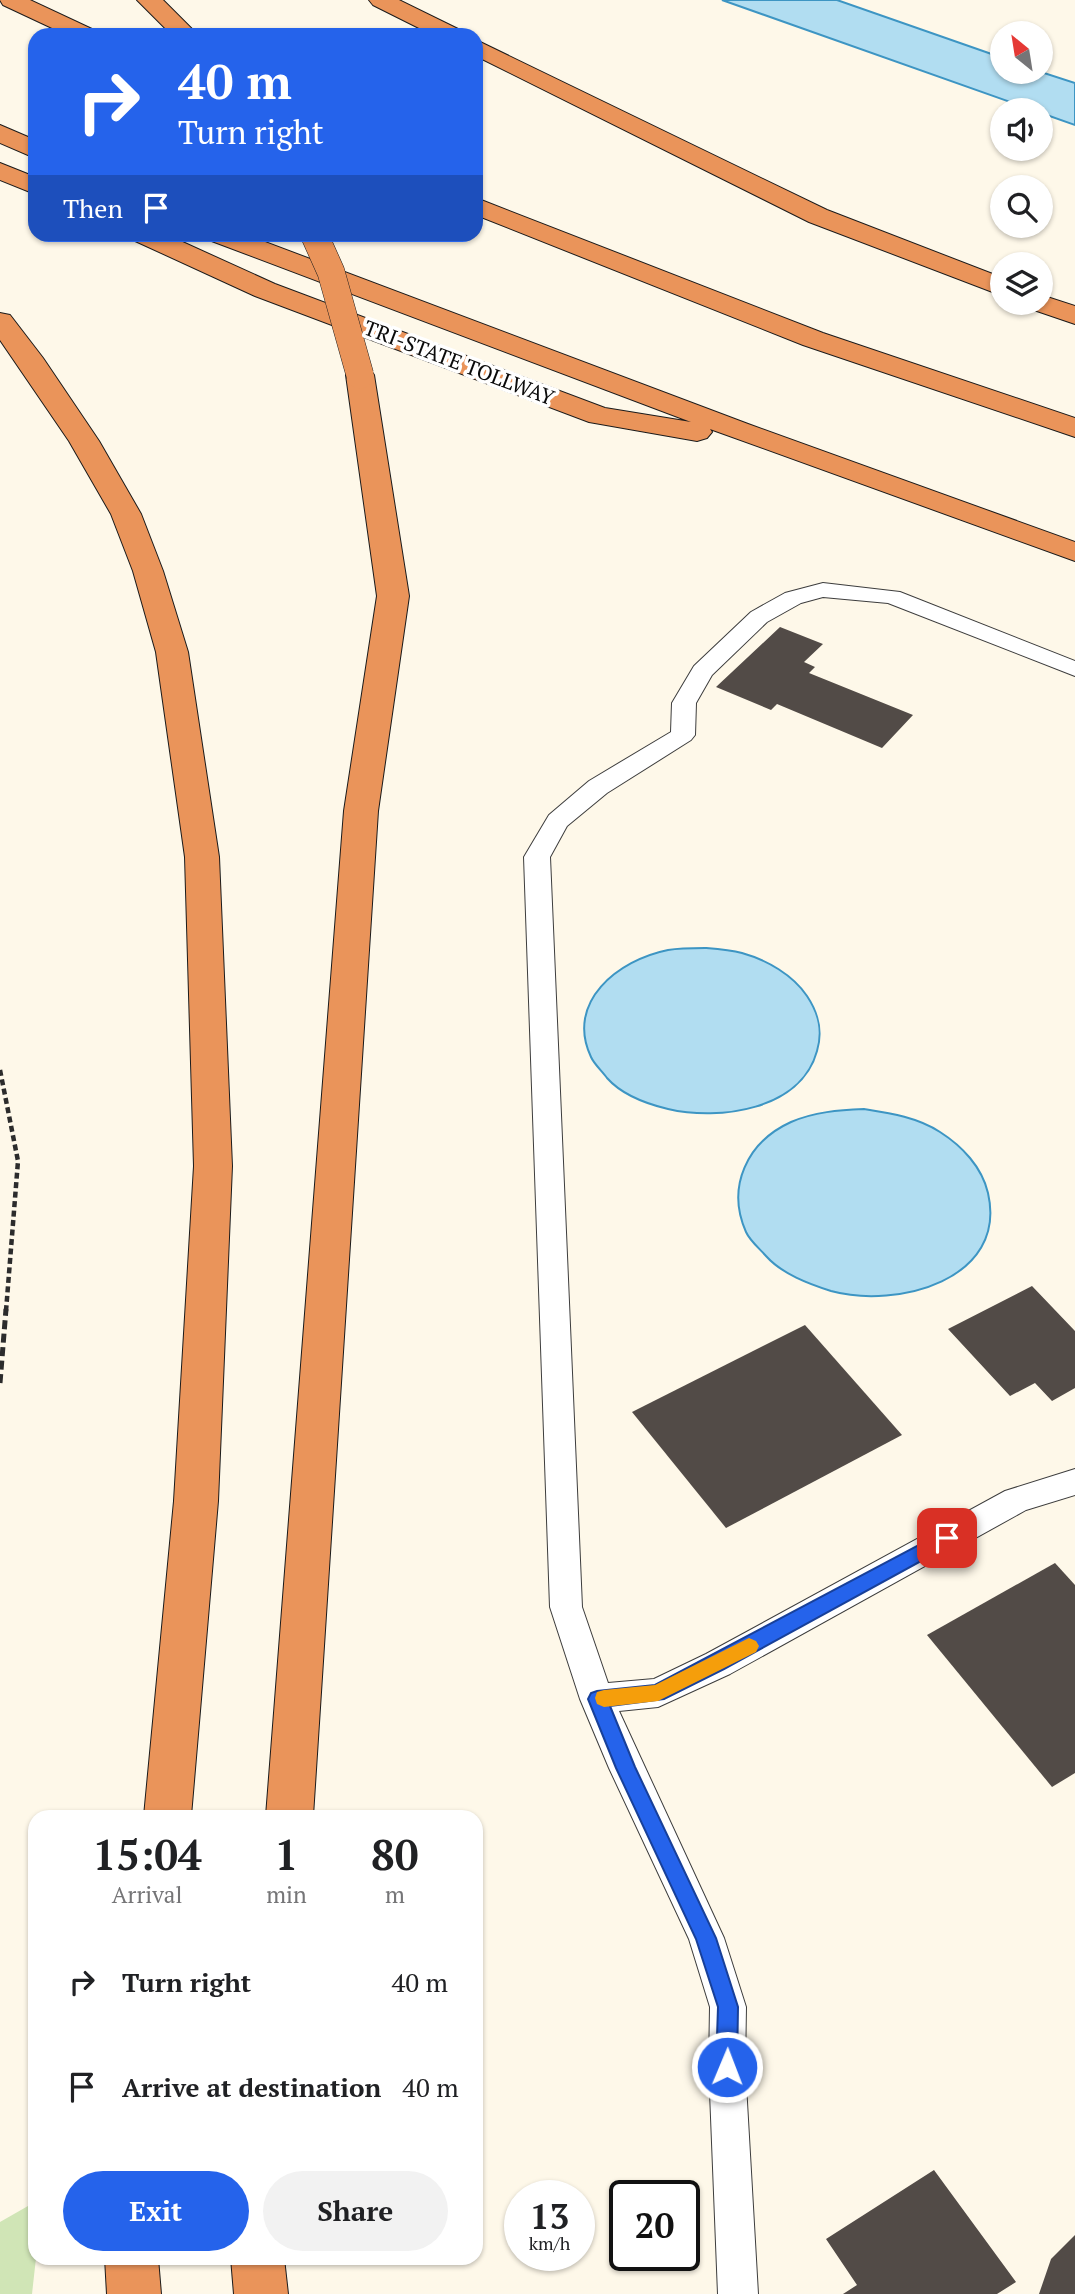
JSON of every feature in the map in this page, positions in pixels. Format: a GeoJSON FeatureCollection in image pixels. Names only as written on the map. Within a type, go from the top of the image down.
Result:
{"type":"FeatureCollection","features":[{"type":"Feature","properties":{"kind":"highway"},"geometry":{"type":"LineString","coordinates":[[11,0],[71,28]]}},
{"type":"Feature","properties":{"kind":"highway"},"geometry":{"type":"LineString","coordinates":[[149,0],[179,28]]}},
{"type":"Feature","properties":{"kind":"highway"},"geometry":{"type":"LineString","coordinates":[[382,0],[438,28]]}},
{"type":"Feature","properties":{"kind":"highway"},"geometry":{"type":"LineString","coordinates":[[483,50],[818,216],[990,283]]}},
{"type":"Feature","properties":{"kind":"highway"},"geometry":{"type":"LineString","coordinates":[[0,133],[28,146]]}},
{"type":"Feature","properties":{"kind":"highway"},"geometry":{"type":"LineString","coordinates":[[0,171],[28,183]]}},
{"type":"Feature","properties":{"kind":"highway"},"geometry":{"type":"LineString","coordinates":[[483,209],[813,339],[1075,428]]}},
{"type":"Feature","properties":{"kind":"highway","name":"TRI-STATE TOLLWAY"},"geometry":{"type":"LineString","coordinates":[[160,242],[265,290],[599,416],[789,448]]}},
{"type":"Feature","properties":{"kind":"highway","name":"TRI-STATE TOLLWAY"},"geometry":{"type":"LineString","coordinates":[[239,242],[1075,552]]}},
{"type":"Feature","properties":{"kind":"highway"},"geometry":{"type":"LineString","coordinates":[[289,1810],[360,811],[393,596],[360,375],[331,272],[318,242]]}},
{"type":"Feature","properties":{"kind":"highway"},"geometry":{"type":"LineString","coordinates":[[1053,308],[1075,316]]}},
{"type":"Feature","properties":{"kind":"highway"},"geometry":{"type":"LineString","coordinates":[[0,321],[33,364],[84,441],[127,514],[144,559],[172,652],[202,857],[214,1166],[196,1501],[169,1810]]}},
{"type":"Feature","properties":{"kind":"highway"},"geometry":{"type":"LineString","coordinates":[[132,2265],[134,2294]]}},
{"type":"Feature","properties":{"kind":"highway"},"geometry":{"type":"LineString","coordinates":[[259,2265],[261,2294]]}},
{"type":"Feature","properties":{"kind":"lane"},"geometry":{"type":"LineString","coordinates":[[738,2294],[727,2067],[728,2007],[706,1938],[626,1768],[597,1699],[566,1607],[537,858],[558,821],[598,788],[683,735],[684,703],[702,671],[759,617],[793,598],[823,590],[892,597],[1075,669]]}},
{"type":"Feature","properties":{"kind":"lane"},"geometry":{"type":"LineString","coordinates":[[597,1699],[658,1693],[718,1664],[1016,1500],[1075,1482]]}},
{"type":"Feature","properties":{"kind":"path"},"geometry":{"type":"LineString","coordinates":[[0,1070],[18,1161],[0,1383]]}},
{"type":"Feature","properties":{"kind":"green space"},"geometry":{"type":"Polygon","coordinates":[[[28,2206],[28,2265],[35,2265],[32,2294],[0,2294],[0,2222],[28,2206]]]}},
{"type":"Feature","properties":{"kind":"water"},"geometry":{"type":"Polygon","coordinates":[[[722,0],[837,0],[990,53],[990,84],[1054,84],[1054,76],[1075,83],[1075,125],[1053,117],[1053,98],[999,98],[722,0]]]}},
{"type":"Feature","properties":{"kind":"water"},"geometry":{"type":"Polygon","coordinates":[[[705,948],[742,953],[779,969],[801,988],[817,1016],[819,1044],[808,1071],[794,1087],[756,1107],[711,1113],[660,1107],[620,1089],[607,1078],[591,1057],[585,1037],[585,1018],[601,987],[631,963],[649,955],[673,949],[705,948]]]}},
{"type":"Feature","properties":{"kind":"water"},"geometry":{"type":"Polygon","coordinates":[[[864,1109],[903,1116],[931,1127],[948,1138],[976,1166],[988,1193],[990,1223],[981,1248],[965,1267],[942,1281],[915,1291],[886,1296],[858,1296],[805,1282],[780,1268],[755,1245],[746,1232],[740,1215],[738,1199],[744,1168],[763,1141],[791,1122],[809,1116],[864,1109]]]}},
{"type":"Feature","properties":{"kind":"building"},"geometry":{"type":"Polygon","coordinates":[[[780,627],[823,644],[804,662],[815,667],[809,673],[913,715],[882,748],[777,704],[771,710],[716,687],[780,627]]]}},
{"type":"Feature","properties":{"kind":"building"},"geometry":{"type":"Polygon","coordinates":[[[1032,1286],[1075,1331],[1075,1388],[1052,1401],[1035,1383],[1010,1396],[948,1329],[1032,1286]]]}},
{"type":"Feature","properties":{"kind":"building"},"geometry":{"type":"Polygon","coordinates":[[[805,1325],[902,1435],[726,1528],[632,1412],[805,1325]]]}},
{"type":"Feature","properties":{"kind":"building"},"geometry":{"type":"Polygon","coordinates":[[[1055,1563],[1075,1585],[1075,1773],[1052,1787],[927,1635],[1055,1563]]]}},
{"type":"Feature","properties":{"kind":"building"},"geometry":{"type":"Polygon","coordinates":[[[934,2170],[1016,2282],[997,2294],[843,2294],[857,2285],[826,2239],[934,2170]]]}},
{"type":"Feature","properties":{"kind":"building"},"geometry":{"type":"Polygon","coordinates":[[[1075,2235],[1075,2294],[1039,2294],[1051,2259],[1075,2235]]]}},
{"type":"Feature","properties":{"kind":"slow traffic"},"geometry":{"type":"LineString","coordinates":[[604,1698],[658,1693],[749,1646]]}},
{"type":"Feature","properties":{"kind":"route"},"geometry":{"type":"LineString","coordinates":[[727,2067],[728,2007],[706,1938],[626,1768],[597,1699],[658,1693],[718,1664],[947,1538]]}}]}
